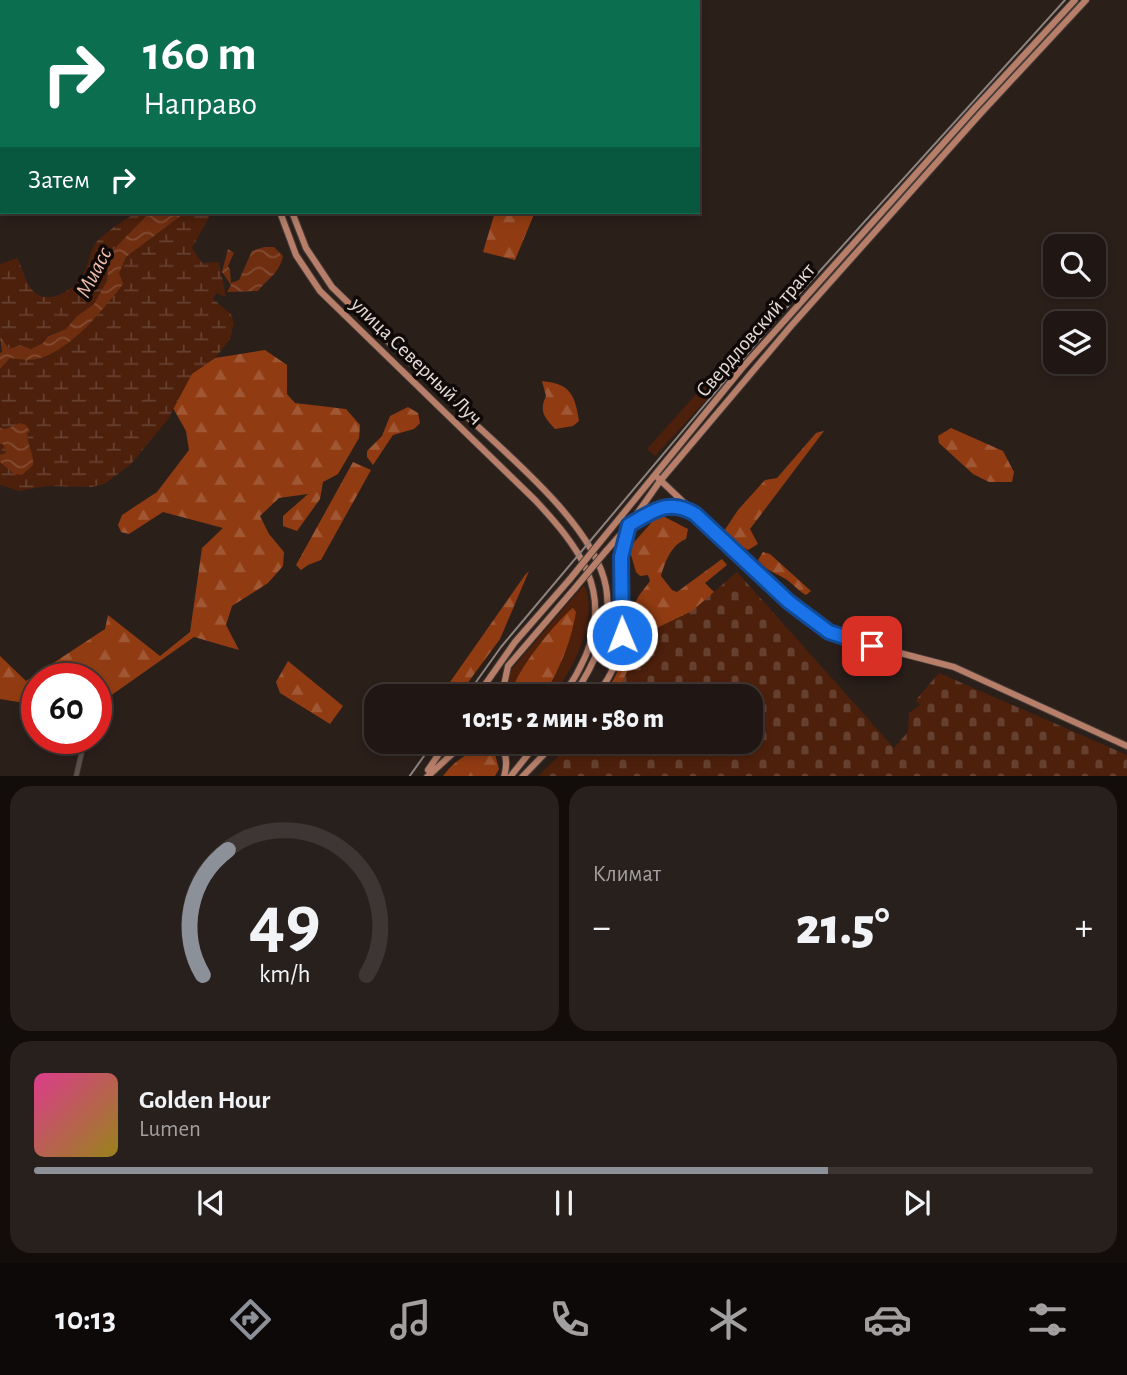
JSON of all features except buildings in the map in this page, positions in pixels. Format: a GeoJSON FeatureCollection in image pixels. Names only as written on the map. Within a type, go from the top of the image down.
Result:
{"type":"FeatureCollection","features":[{"type":"Feature","properties":{"kind":"main road","name":"Свердловский тракт"},"geometry":{"type":"LineString","coordinates":[[485,684],[515,642],[570,579],[743,367],[1075,0]]}},
{"type":"Feature","properties":{"kind":"main road","name":"Свердловский тракт"},"geometry":{"type":"LineString","coordinates":[[504,684],[508,666],[629,525],[660,481],[863,245],[1086,0]]}},
{"type":"Feature","properties":{"kind":"main road","name":"улица Северный Луч"},"geometry":{"type":"LineString","coordinates":[[281,214],[296,255],[320,291],[554,520],[583,560],[594,593],[596,615],[592,639],[571,684]]}},
{"type":"Feature","properties":{"kind":"main road","name":"улица Северный Луч"},"geometry":{"type":"LineString","coordinates":[[293,214],[306,248],[332,286],[563,512],[592,551],[606,587],[607,614],[602,640],[579,684]]}},
{"type":"Feature","properties":{"kind":"main road"},"geometry":{"type":"LineString","coordinates":[[654,475],[789,602],[829,632],[954,667],[1127,746]]}},
{"type":"Feature","properties":{"kind":"main road"},"geometry":{"type":"LineString","coordinates":[[629,525],[653,511],[667,507],[685,508],[695,514]]}},
{"type":"Feature","properties":{"kind":"main road","name":"Свердловский тракт"},"geometry":{"type":"LineString","coordinates":[[604,684],[620,650],[623,617],[621,557],[629,525]]}},
{"type":"Feature","properties":{"kind":"main road"},"geometry":{"type":"LineString","coordinates":[[425,776],[439,754]]}},
{"type":"Feature","properties":{"kind":"main road"},"geometry":{"type":"LineString","coordinates":[[425,776],[451,754]]}},
{"type":"Feature","properties":{"kind":"main road"},"geometry":{"type":"LineString","coordinates":[[504,754],[504,776]]}},
{"type":"Feature","properties":{"kind":"main road"},"geometry":{"type":"LineString","coordinates":[[510,776],[528,754]]}},
{"type":"Feature","properties":{"kind":"main road"},"geometry":{"type":"LineString","coordinates":[[522,776],[543,754]]}},
{"type":"Feature","properties":{"kind":"street"},"geometry":{"type":"LineString","coordinates":[[76,776],[81,754]]}},
{"type":"Feature","properties":{"kind":"green space"},"geometry":{"type":"Polygon","coordinates":[[[135,214],[148,214],[113,250],[107,267],[108,279],[94,304],[77,316],[66,329],[48,335],[43,343],[31,349],[20,345],[9,349],[0,336],[0,264],[17,258],[28,284],[36,293],[43,297],[58,295],[66,292],[78,281],[98,240],[135,214]]]}},
{"type":"Feature","properties":{"kind":"green space"},"geometry":{"type":"Polygon","coordinates":[[[183,214],[211,214],[192,248],[202,263],[219,262],[226,297],[216,293],[213,299],[231,314],[234,323],[230,339],[216,357],[192,374],[168,419],[132,463],[106,483],[92,487],[47,486],[19,491],[0,485],[0,369],[10,358],[37,360],[62,346],[118,273],[126,257],[183,214]]]}},
{"type":"Feature","properties":{"kind":"green space"},"geometry":{"type":"Polygon","coordinates":[[[494,214],[534,214],[515,260],[483,252],[494,214]]]}},
{"type":"Feature","properties":{"kind":"green space"},"geometry":{"type":"Polygon","coordinates":[[[265,350],[287,365],[287,394],[295,403],[346,409],[360,425],[359,438],[338,474],[323,482],[320,499],[297,531],[283,526],[283,516],[308,494],[279,498],[260,516],[269,534],[284,552],[283,566],[268,583],[232,606],[226,625],[239,650],[194,637],[112,695],[112,663],[53,663],[105,629],[108,615],[160,656],[190,632],[202,548],[223,528],[163,512],[129,534],[121,532],[118,525],[122,515],[157,492],[189,450],[186,431],[173,408],[191,374],[215,358],[265,350]]]}},
{"type":"Feature","properties":{"kind":"green space"},"geometry":{"type":"Polygon","coordinates":[[[732,354],[741,362],[655,456],[647,449],[732,354]]]}},
{"type":"Feature","properties":{"kind":"green space"},"geometry":{"type":"Polygon","coordinates":[[[542,381],[559,385],[570,392],[576,404],[579,421],[573,426],[555,429],[548,421],[543,410],[546,396],[542,381]]]}},
{"type":"Feature","properties":{"kind":"green space"},"geometry":{"type":"Polygon","coordinates":[[[408,407],[418,413],[420,423],[414,429],[393,435],[373,465],[367,457],[367,451],[382,436],[390,416],[408,407]]]}},
{"type":"Feature","properties":{"kind":"green space"},"geometry":{"type":"Polygon","coordinates":[[[951,428],[1003,451],[1014,472],[1012,482],[989,482],[973,474],[939,443],[938,436],[951,428]]]}},
{"type":"Feature","properties":{"kind":"green space"},"geometry":{"type":"Polygon","coordinates":[[[824,431],[750,529],[758,544],[748,550],[733,541],[724,531],[738,510],[765,480],[777,478],[816,433],[824,431]]]}},
{"type":"Feature","properties":{"kind":"green space"},"geometry":{"type":"Polygon","coordinates":[[[353,462],[371,470],[321,560],[301,570],[296,565],[353,462]]]}},
{"type":"Feature","properties":{"kind":"green space"},"geometry":{"type":"Polygon","coordinates":[[[659,514],[688,529],[686,539],[676,545],[669,554],[661,576],[672,590],[677,592],[722,559],[727,565],[705,583],[740,618],[676,684],[612,684],[621,661],[632,612],[637,599],[650,581],[648,575],[640,576],[636,572],[629,548],[659,514]]]}},
{"type":"Feature","properties":{"kind":"green space"},"geometry":{"type":"Polygon","coordinates":[[[763,552],[770,554],[811,591],[806,595],[766,568],[758,560],[763,552]]]}},
{"type":"Feature","properties":{"kind":"green space"},"geometry":{"type":"Polygon","coordinates":[[[529,571],[500,639],[467,684],[449,684],[529,571]]]}},
{"type":"Feature","properties":{"kind":"green space"},"geometry":{"type":"Polygon","coordinates":[[[737,572],[894,748],[908,732],[909,713],[920,705],[916,700],[939,673],[1127,755],[1127,776],[538,776],[561,754],[763,754],[763,684],[621,684],[629,668],[636,638],[692,611],[737,572]]]}},
{"type":"Feature","properties":{"kind":"green space"},"geometry":{"type":"Polygon","coordinates":[[[584,585],[589,612],[586,628],[576,658],[561,684],[510,684],[510,671],[584,585]]]}},
{"type":"Feature","properties":{"kind":"green space"},"geometry":{"type":"Polygon","coordinates":[[[573,608],[576,612],[568,644],[550,684],[515,684],[530,657],[573,608]]]}},
{"type":"Feature","properties":{"kind":"green space"},"geometry":{"type":"Polygon","coordinates":[[[0,656],[21,676],[21,702],[0,699],[0,656]]]}},
{"type":"Feature","properties":{"kind":"green space"},"geometry":{"type":"Polygon","coordinates":[[[288,661],[343,706],[330,724],[280,693],[276,682],[288,661]]]}},
{"type":"Feature","properties":{"kind":"green space"},"geometry":{"type":"Polygon","coordinates":[[[468,754],[495,754],[499,769],[495,776],[443,776],[468,754]]]}},
{"type":"Feature","properties":{"kind":"water","name":"Миасс"},"geometry":{"type":"Polygon","coordinates":[[[148,214],[183,214],[126,257],[119,273],[123,284],[96,317],[73,339],[49,355],[37,359],[10,358],[0,369],[0,336],[9,349],[20,345],[31,349],[43,343],[48,336],[66,329],[77,316],[94,304],[108,279],[107,267],[113,250],[148,214]]]}},
{"type":"Feature","properties":{"kind":"water"},"geometry":{"type":"Polygon","coordinates":[[[274,247],[283,256],[276,271],[258,291],[227,292],[231,285],[222,272],[228,249],[234,253],[228,266],[231,283],[239,280],[252,251],[274,247]]]}},
{"type":"Feature","properties":{"kind":"water"},"geometry":{"type":"Polygon","coordinates":[[[20,423],[26,425],[30,431],[27,437],[33,461],[33,465],[22,475],[14,474],[0,462],[0,455],[6,453],[3,444],[0,444],[0,428],[6,429],[20,423]]]}},
{"type":"Feature","properties":{"kind":"tram line"},"geometry":{"type":"LineString","coordinates":[[475,684],[501,647],[781,314],[1065,0]]}},
{"type":"Feature","properties":{"kind":"tram line"},"geometry":{"type":"LineString","coordinates":[[410,776],[425,754]]}},
{"type":"Feature","properties":{"kind":"route"},"geometry":{"type":"LineString","coordinates":[[622,635],[621,557],[629,525],[653,511],[676,506],[695,514],[789,602],[829,632],[872,646]]}}]}
